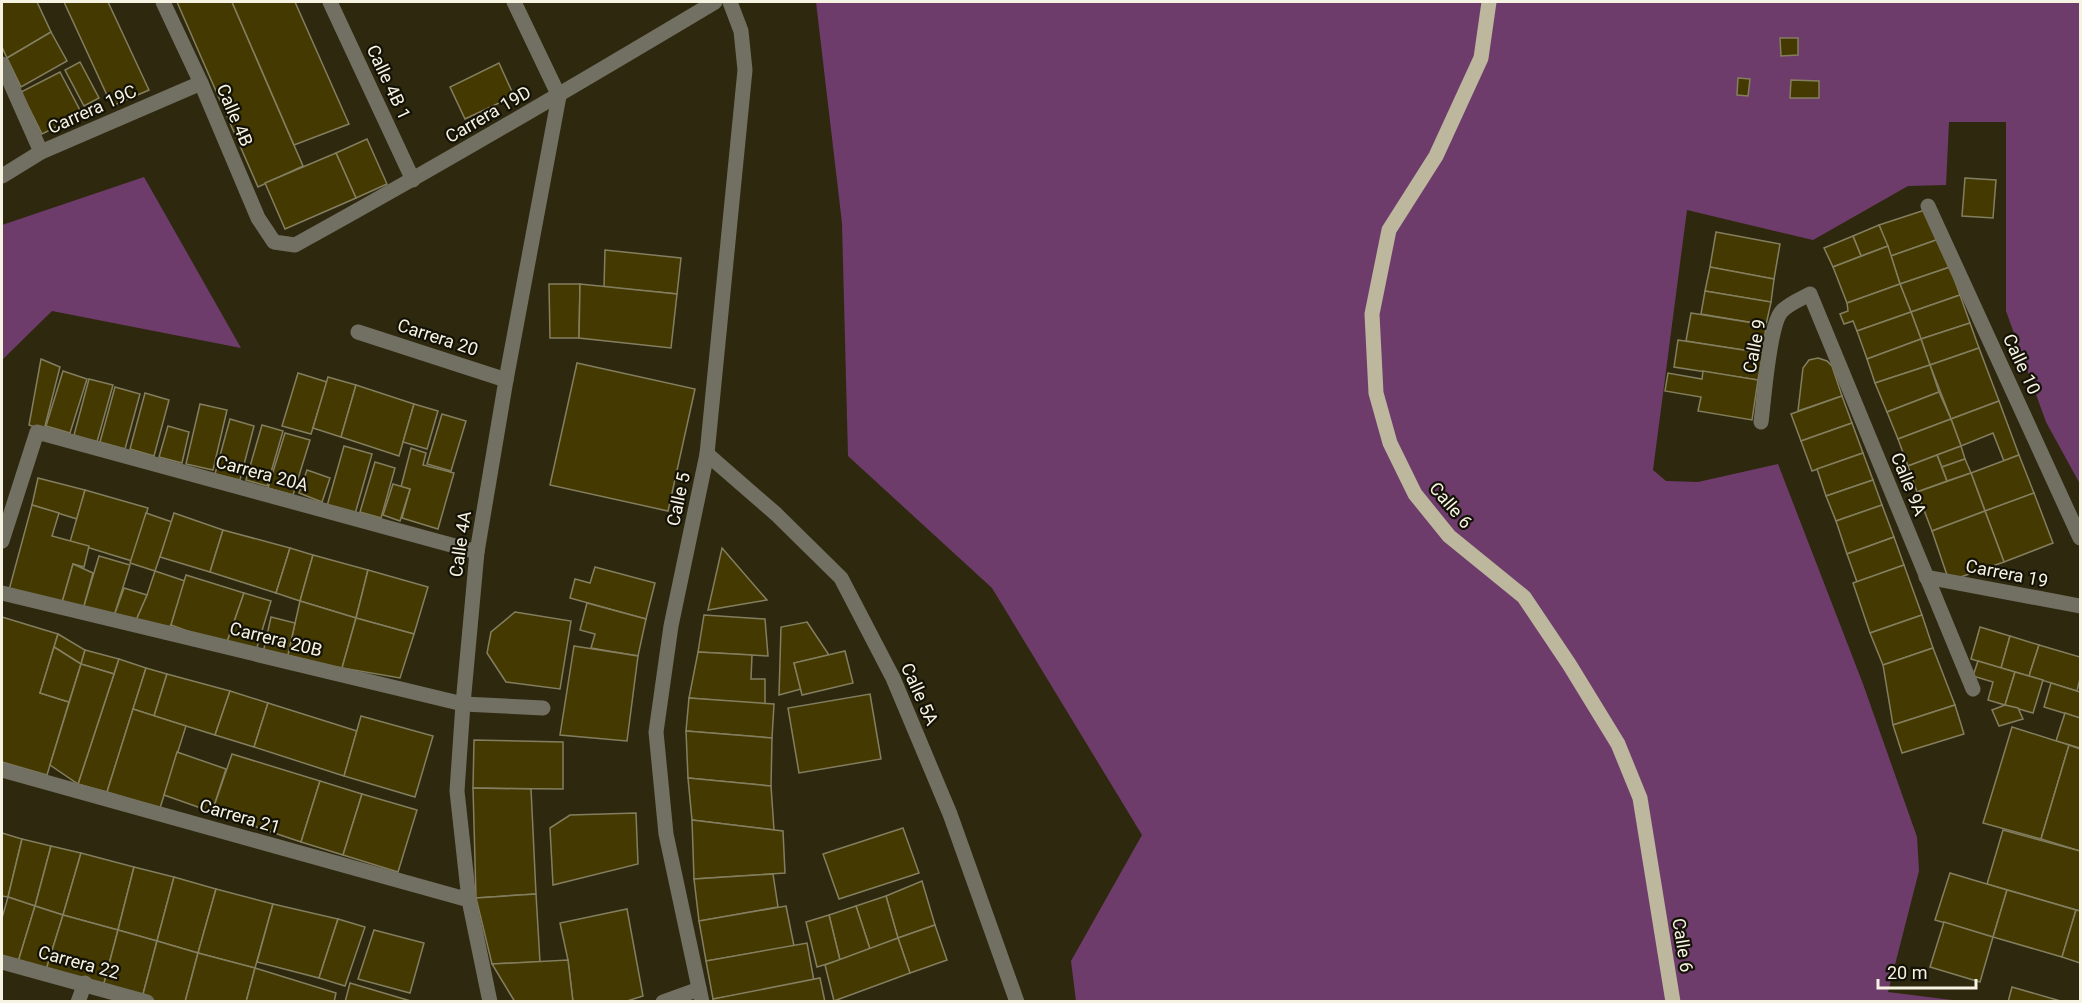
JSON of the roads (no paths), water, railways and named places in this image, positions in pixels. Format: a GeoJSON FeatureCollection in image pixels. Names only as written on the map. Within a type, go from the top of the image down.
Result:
{"type":"FeatureCollection","features":[{"type":"Feature","properties":{"kind":"main road","name":"Calle 6"},"geometry":{"type":"LineString","coordinates":[[1489,2],[1481,58],[1436,156],[1389,230],[1372,314],[1376,393],[1390,442],[1415,494],[1449,536],[1524,597],[1569,664],[1618,744],[1640,798],[1673,1002]]}},
{"type":"Feature","properties":{"kind":"street","name":"Calle 4B"},"geometry":{"type":"LineString","coordinates":[[163,2],[201,83],[258,218],[274,242]]}},
{"type":"Feature","properties":{"kind":"street","name":"Calle 4B 1"},"geometry":{"type":"LineString","coordinates":[[330,2],[413,180]]}},
{"type":"Feature","properties":{"kind":"street"},"geometry":{"type":"LineString","coordinates":[[514,2],[559,96]]}},
{"type":"Feature","properties":{"kind":"street","name":"Carrera 19D"},"geometry":{"type":"LineString","coordinates":[[274,242],[295,244],[413,180],[715,2]]}},
{"type":"Feature","properties":{"kind":"street","name":"Calle 5"},"geometry":{"type":"LineString","coordinates":[[700,995],[666,834],[656,732],[671,626],[707,454],[745,70],[741,31],[730,2]]}},
{"type":"Feature","properties":{"kind":"street"},"geometry":{"type":"LineString","coordinates":[[2,64],[41,152]]}},
{"type":"Feature","properties":{"kind":"street","name":"Carrera 19C"},"geometry":{"type":"LineString","coordinates":[[2,176],[41,152],[201,83]]}},
{"type":"Feature","properties":{"kind":"street","name":"Calle 4A"},"geometry":{"type":"LineString","coordinates":[[490,1002],[469,900],[457,791],[462,705],[477,552],[506,380],[559,96]]}},
{"type":"Feature","properties":{"kind":"street","name":"Calle 10"},"geometry":{"type":"LineString","coordinates":[[1928,206],[2080,538]]}},
{"type":"Feature","properties":{"kind":"street","name":"Calle 9"},"geometry":{"type":"LineString","coordinates":[[1761,422],[1770,348],[1780,313],[1810,294]]}},
{"type":"Feature","properties":{"kind":"street","name":"Calle 9A"},"geometry":{"type":"LineString","coordinates":[[1810,294],[1972,689]]}},
{"type":"Feature","properties":{"kind":"street","name":"Carrera 20"},"geometry":{"type":"LineString","coordinates":[[358,332],[506,380]]}},
{"type":"Feature","properties":{"kind":"street","name":"Carrera 20A"},"geometry":{"type":"LineString","coordinates":[[2,541],[37,432],[477,552]]}},
{"type":"Feature","properties":{"kind":"street","name":"Calle 5A"},"geometry":{"type":"LineString","coordinates":[[707,454],[776,514],[841,578],[893,678],[950,814],[1017,1002]]}},
{"type":"Feature","properties":{"kind":"street","name":"Carrera 19"},"geometry":{"type":"LineString","coordinates":[[1926,577],[2080,606]]}},
{"type":"Feature","properties":{"kind":"street","name":"Carrera 20B"},"geometry":{"type":"LineString","coordinates":[[2,593],[462,705],[543,708]]}},
{"type":"Feature","properties":{"kind":"street","name":"Carrera 21"},"geometry":{"type":"LineString","coordinates":[[2,770],[469,900]]}},
{"type":"Feature","properties":{"kind":"street","name":"Carrera 22"},"geometry":{"type":"LineString","coordinates":[[2,962],[85,983],[147,1002]]}},
{"type":"Feature","properties":{"kind":"street"},"geometry":{"type":"LineString","coordinates":[[78,1002],[85,983]]}},
{"type":"Feature","properties":{"kind":"street"},"geometry":{"type":"LineString","coordinates":[[663,1002],[700,995]]}}]}
